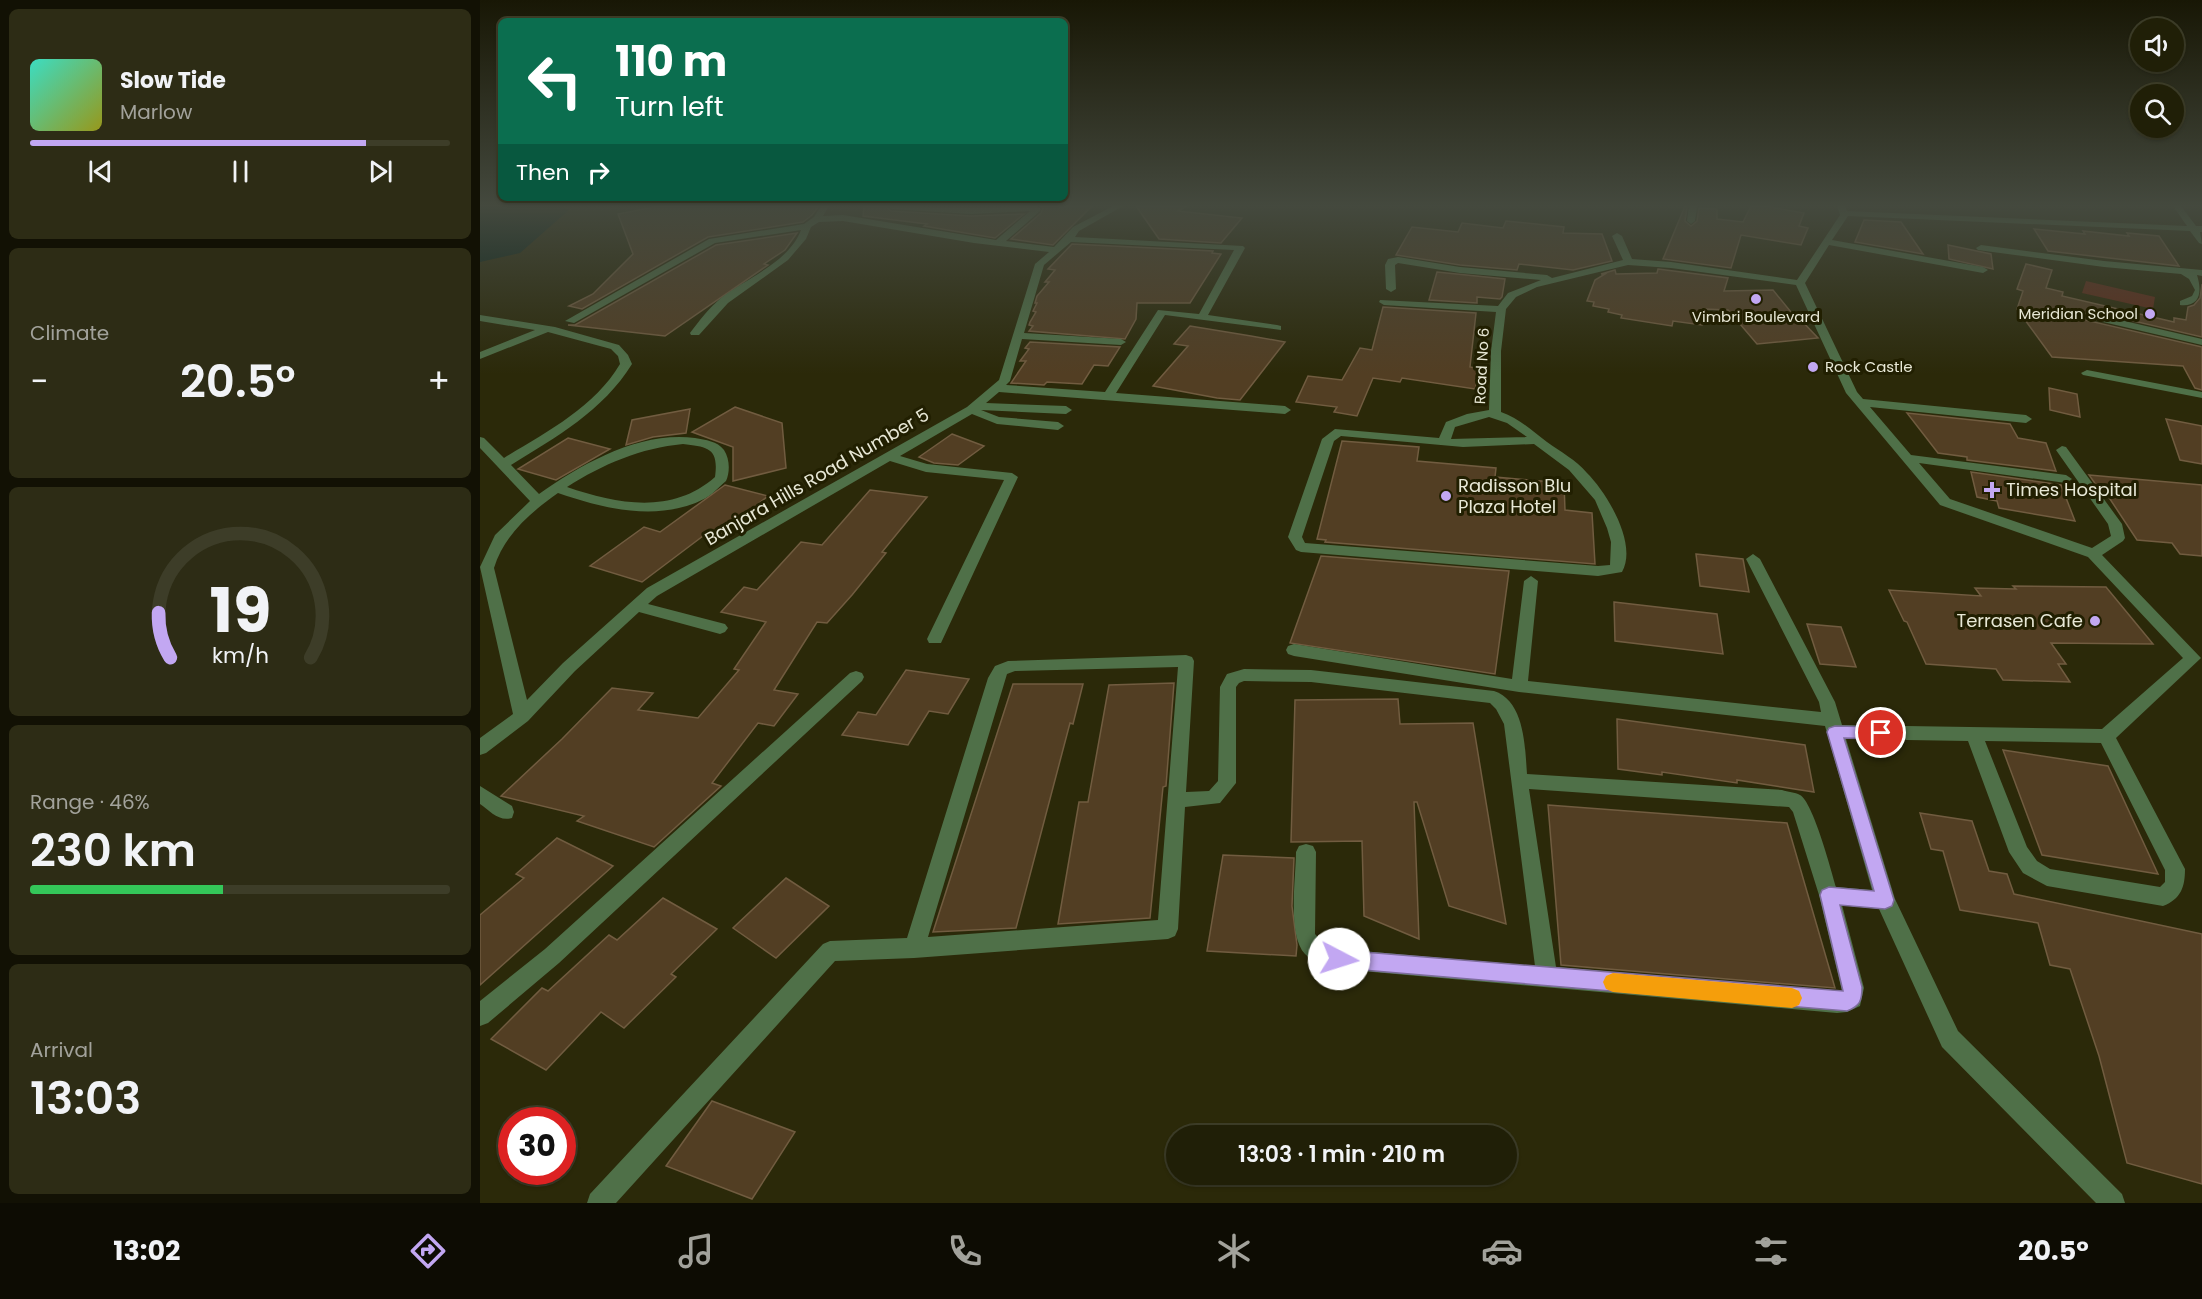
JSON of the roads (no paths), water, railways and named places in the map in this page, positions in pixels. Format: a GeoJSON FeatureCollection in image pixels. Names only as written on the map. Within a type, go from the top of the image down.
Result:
{"type":"FeatureCollection","features":[{"type":"Feature","properties":{"kind":"street"},"geometry":{"type":"LineString","coordinates":[[570,321],[674,262]]}},
{"type":"Feature","properties":{"kind":"street"},"geometry":{"type":"LineString","coordinates":[[695,333],[722,303],[778,262]]}},
{"type":"Feature","properties":{"kind":"street","name":"Banjara Hills Road Number 5"},"geometry":{"type":"LineString","coordinates":[[480,748],[522,716],[569,667],[652,592],[974,408],[1004,381],[1042,262]]}},
{"type":"Feature","properties":{"kind":"street"},"geometry":{"type":"LineString","coordinates":[[1202,317],[1232,262]]}},
{"type":"Feature","properties":{"kind":"street"},"geometry":{"type":"LineString","coordinates":[[1391,262],[1391,289]]}},
{"type":"Feature","properties":{"kind":"street"},"geometry":{"type":"LineString","coordinates":[[1411,262],[1460,270],[1556,279]]}},
{"type":"Feature","properties":{"kind":"street","name":"Road No 6"},"geometry":{"type":"LineString","coordinates":[[1495,414],[1496,351],[1501,309],[1512,296],[1534,285],[1627,262]]}},
{"type":"Feature","properties":{"kind":"street","name":"Road No 6"},"geometry":{"type":"LineString","coordinates":[[1630,262],[1671,265],[1800,283]]}},
{"type":"Feature","properties":{"kind":"street"},"geometry":{"type":"LineString","coordinates":[[1294,650],[1519,686],[1833,726],[1974,734],[2106,736],[2193,658],[2094,554],[1946,502],[1852,393],[1800,283],[1815,262]]}},
{"type":"Feature","properties":{"kind":"street"},"geometry":{"type":"LineString","coordinates":[[1940,262],[1983,270]]}},
{"type":"Feature","properties":{"kind":"street"},"geometry":{"type":"LineString","coordinates":[[2100,262],[2202,273]]}},
{"type":"Feature","properties":{"kind":"street"},"geometry":{"type":"LineString","coordinates":[[2183,272],[2193,277],[2201,295],[2184,303]]}},
{"type":"Feature","properties":{"kind":"street"},"geometry":{"type":"LineString","coordinates":[[1384,302],[1501,309]]}},
{"type":"Feature","properties":{"kind":"street"},"geometry":{"type":"LineString","coordinates":[[1108,396],[1162,312],[1277,328]]}},
{"type":"Feature","properties":{"kind":"street"},"geometry":{"type":"LineString","coordinates":[[2090,316],[2202,342]]}},
{"type":"Feature","properties":{"kind":"street"},"geometry":{"type":"LineString","coordinates":[[480,318],[555,330],[615,347],[623,356],[626,364],[621,376],[594,403],[502,465]]}},
{"type":"Feature","properties":{"kind":"street"},"geometry":{"type":"LineString","coordinates":[[480,356],[544,330]]}},
{"type":"Feature","properties":{"kind":"street"},"geometry":{"type":"LineString","coordinates":[[1018,336],[1121,342]]}},
{"type":"Feature","properties":{"kind":"street"},"geometry":{"type":"LineString","coordinates":[[2087,373],[2202,395]]}},
{"type":"Feature","properties":{"kind":"street"},"geometry":{"type":"LineString","coordinates":[[996,388],[1285,410]]}},
{"type":"Feature","properties":{"kind":"street"},"geometry":{"type":"LineString","coordinates":[[1860,402],[2026,419]]}},
{"type":"Feature","properties":{"kind":"street"},"geometry":{"type":"LineString","coordinates":[[974,408],[1065,410]]}},
{"type":"Feature","properties":{"kind":"street"},"geometry":{"type":"LineString","coordinates":[[974,408],[997,420],[1058,426]]}},
{"type":"Feature","properties":{"kind":"street"},"geometry":{"type":"LineString","coordinates":[[1010,422],[1019,409]]}},
{"type":"Feature","properties":{"kind":"street"},"geometry":{"type":"LineString","coordinates":[[1444,441],[1450,425],[1466,418],[1495,414],[1527,430],[1575,468],[1593,487],[1618,539],[1620,560],[1617,569],[1598,571],[1301,547],[1295,537],[1328,439],[1339,432],[1444,441],[1501,445],[1537,440]]}},
{"type":"Feature","properties":{"kind":"street"},"geometry":{"type":"LineString","coordinates":[[522,716],[487,567],[491,550],[538,501],[558,488],[603,462],[639,447],[694,441],[713,446],[721,453],[723,466],[721,478],[700,495],[676,504],[655,507],[627,505],[586,499],[558,488]]}},
{"type":"Feature","properties":{"kind":"street"},"geometry":{"type":"LineString","coordinates":[[480,442],[538,501]]}},
{"type":"Feature","properties":{"kind":"street"},"geometry":{"type":"LineString","coordinates":[[2062,450],[2115,524],[2118,538],[2094,554]]}},
{"type":"Feature","properties":{"kind":"street"},"geometry":{"type":"LineString","coordinates":[[889,457],[926,468],[1012,477],[935,639]]}},
{"type":"Feature","properties":{"kind":"street"},"geometry":{"type":"LineString","coordinates":[[1908,458],[2066,479]]}},
{"type":"Feature","properties":{"kind":"street"},"geometry":{"type":"LineString","coordinates":[[1753,559],[1827,702],[1885,900],[1950,1039],[2113,1203]]}},
{"type":"Feature","properties":{"kind":"street"},"geometry":{"type":"LineString","coordinates":[[1519,686],[1531,581]]}},
{"type":"Feature","properties":{"kind":"street"},"geometry":{"type":"LineString","coordinates":[[636,606],[720,628]]}},
{"type":"Feature","properties":{"kind":"street"},"geometry":{"type":"LineString","coordinates":[[599,1203],[830,951],[914,948],[1168,929],[1186,661],[1014,665],[1001,670],[996,678],[914,948]]}},
{"type":"Feature","properties":{"kind":"street"},"geometry":{"type":"LineString","coordinates":[[1177,800],[1214,798],[1227,783],[1228,687],[1233,678],[1244,675],[1311,676],[1494,697],[1504,704],[1511,716],[1547,977]]}},
{"type":"Feature","properties":{"kind":"street"},"geometry":{"type":"LineString","coordinates":[[480,1015],[552,956],[856,677]]}},
{"type":"Feature","properties":{"kind":"street"},"geometry":{"type":"LineString","coordinates":[[1974,734],[2019,852],[2030,867],[2048,877],[2163,897],[2175,886],[2175,869],[2106,736]]}},
{"type":"Feature","properties":{"kind":"street"},"geometry":{"type":"LineString","coordinates":[[1306,852],[1305,934],[1308,943],[1316,952],[1339,959],[1847,1001],[1852,998],[1853,987],[1829,895],[1801,808],[1795,801],[1770,797],[1520,781]]}},
{"type":"Feature","properties":{"kind":"street"},"geometry":{"type":"LineString","coordinates":[[480,795],[505,812]]}},
{"type":"Feature","properties":{"kind":"street"},"geometry":{"type":"LineString","coordinates":[[1829,895],[1885,900]]}},
{"type":"Feature","properties":{"kind":"place","name":"Vimbri Boulevard"},"geometry":{"type":"Point","coordinates":[1756,299]}},
{"type":"Feature","properties":{"kind":"place","name":"Meridian School"},"geometry":{"type":"Point","coordinates":[2150,314]}},
{"type":"Feature","properties":{"kind":"place","name":"Rock Castle"},"geometry":{"type":"Point","coordinates":[1813,367]}},
{"type":"Feature","properties":{"kind":"place","name":"Times Hospital"},"geometry":{"type":"Point","coordinates":[1992,490]}},
{"type":"Feature","properties":{"kind":"place","name":"Radisson Blu Plaza Hotel"},"geometry":{"type":"Point","coordinates":[1446,496]}},
{"type":"Feature","properties":{"kind":"place","name":"Terrasen Cafe"},"geometry":{"type":"Point","coordinates":[2095,621]}}]}
